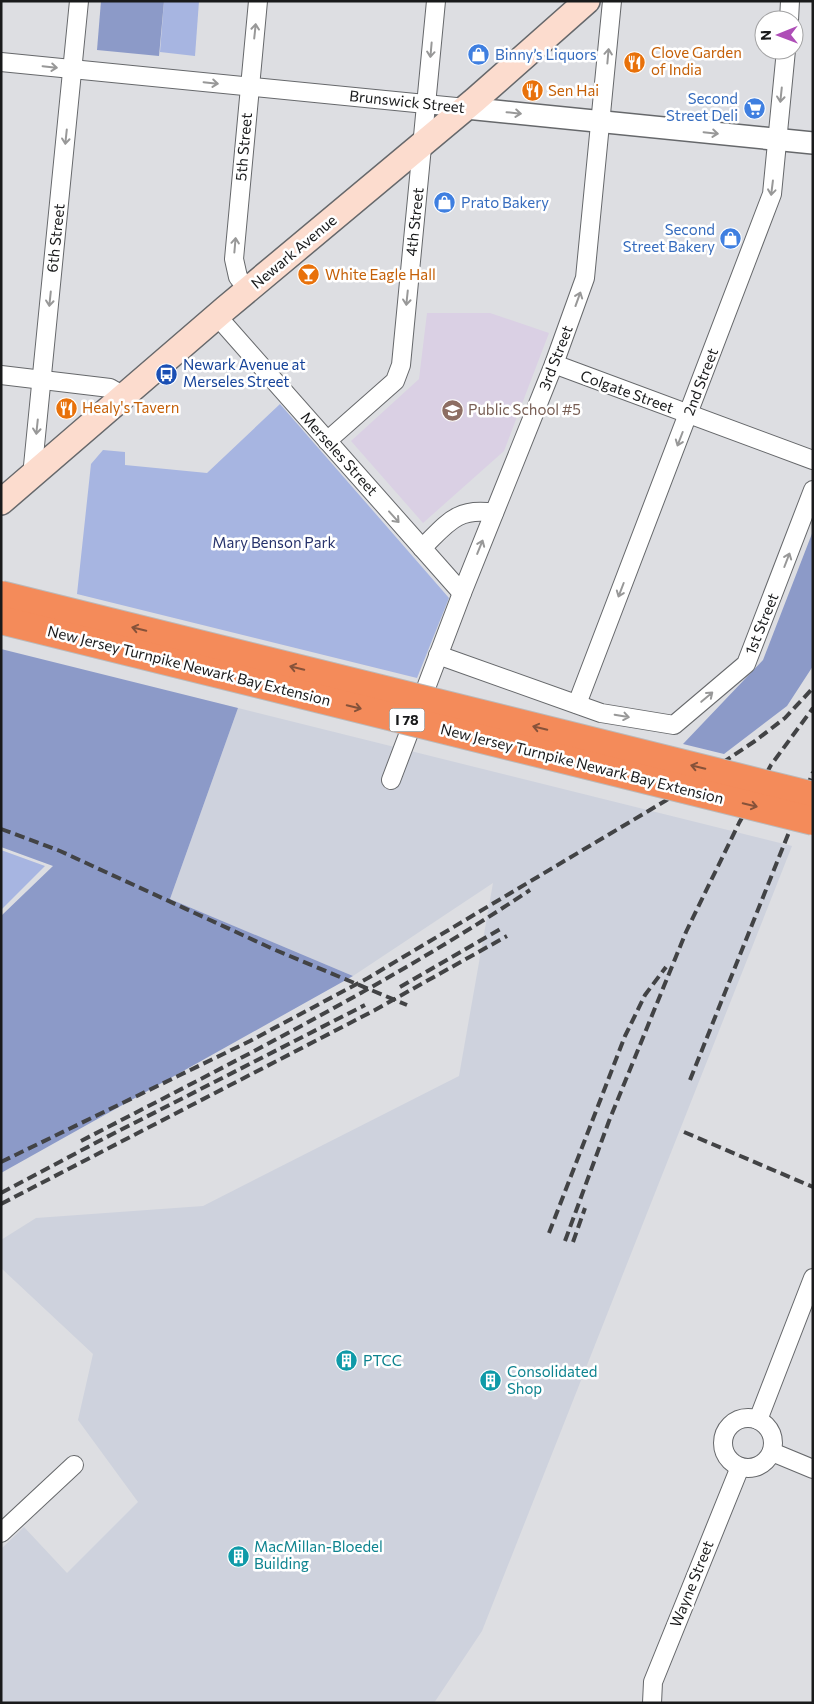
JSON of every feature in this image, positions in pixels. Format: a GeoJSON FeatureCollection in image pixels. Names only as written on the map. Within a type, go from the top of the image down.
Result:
{"type":"FeatureCollection","features":[{"type":"Feature","properties":{"kind":"highway","name":"New Jersey Turnpike Newark Bay Extension"},"geometry":{"type":"LineString","coordinates":[[1,595],[813,796]]}},
{"type":"Feature","properties":{"kind":"highway","name":"New Jersey Turnpike Newark Bay Extension"},"geometry":{"type":"LineString","coordinates":[[1,620],[813,821]]}},
{"type":"Feature","properties":{"kind":"main road","name":"Newark Avenue"},"geometry":{"type":"LineString","coordinates":[[1,502],[217,316],[466,108],[587,1]]}},
{"type":"Feature","properties":{"kind":"street","name":"6th Street"},"geometry":{"type":"LineString","coordinates":[[32,476],[79,1]]}},
{"type":"Feature","properties":{"kind":"street","name":"5th Street"},"geometry":{"type":"LineString","coordinates":[[248,290],[238,277],[234,259],[258,1]]}},
{"type":"Feature","properties":{"kind":"street","name":"4th Street"},"geometry":{"type":"LineString","coordinates":[[327,441],[395,381],[401,365],[436,1]]}},
{"type":"Feature","properties":{"kind":"street","name":"3rd Street"},"geometry":{"type":"LineString","coordinates":[[391,780],[462,593],[554,364],[585,278],[602,122],[612,1]]}},
{"type":"Feature","properties":{"kind":"street","name":"2nd Street"},"geometry":{"type":"LineString","coordinates":[[577,704],[772,194],[785,60]]}},
{"type":"Feature","properties":{"kind":"street","name":"Brunswick Street"},"geometry":{"type":"LineString","coordinates":[[1,62],[813,143]]}},
{"type":"Feature","properties":{"kind":"street","name":"Merseles Street"},"geometry":{"type":"LineString","coordinates":[[217,316],[462,593]]}},
{"type":"Feature","properties":{"kind":"street","name":"Colgate Street"},"geometry":{"type":"LineString","coordinates":[[554,364],[813,460]]}},
{"type":"Feature","properties":{"kind":"street"},"geometry":{"type":"LineString","coordinates":[[1,375],[110,388],[124,396]]}},
{"type":"Feature","properties":{"kind":"street","name":"1st Street"},"geometry":{"type":"LineString","coordinates":[[577,704],[601,712],[674,725],[746,664],[813,490]]}},
{"type":"Feature","properties":{"kind":"street"},"geometry":{"type":"LineString","coordinates":[[422,548],[453,519],[466,512],[494,513]]}},
{"type":"Feature","properties":{"kind":"street"},"geometry":{"type":"LineString","coordinates":[[438,655],[577,704]]}},
{"type":"Feature","properties":{"kind":"street"},"geometry":{"type":"LineString","coordinates":[[758,1420],[813,1278]]}},
{"type":"Feature","properties":{"kind":"street"},"geometry":{"type":"LineString","coordinates":[[747,1418],[758,1420],[770,1432],[773,1443],[772,1452],[760,1465],[752,1468],[740,1467],[726,1455],[723,1446],[724,1435],[732,1424],[739,1420],[747,1418]]}},
{"type":"Feature","properties":{"kind":"street"},"geometry":{"type":"LineString","coordinates":[[772,1452],[813,1469]]}},
{"type":"Feature","properties":{"kind":"street"},"geometry":{"type":"LineString","coordinates":[[5,1523],[74,1465]]}},
{"type":"Feature","properties":{"kind":"street","name":"Wayne Street"},"geometry":{"type":"LineString","coordinates":[[652,1703],[653,1682],[740,1467]]}},
{"type":"Feature","properties":{"kind":"shaded area"},"geometry":{"type":"Polygon","coordinates":[[[101,1],[164,1],[159,56],[97,50],[101,1]]]}},
{"type":"Feature","properties":{"kind":"shaded area","name":"Public School #5"},"geometry":{"type":"Polygon","coordinates":[[[427,313],[490,313],[549,333],[504,451],[423,523],[351,441],[419,379],[427,313]]]}},
{"type":"Feature","properties":{"kind":"shaded area"},"geometry":{"type":"Polygon","coordinates":[[[813,531],[813,666],[787,706],[724,754],[683,744],[763,660],[813,531]]]}},
{"type":"Feature","properties":{"kind":"shaded area"},"geometry":{"type":"Polygon","coordinates":[[[1,649],[238,708],[170,899],[353,976],[1,1173],[1,916],[53,866],[1,847],[1,649]]]}},
{"type":"Feature","properties":{"kind":"shaded area"},"geometry":{"type":"Polygon","coordinates":[[[238,708],[792,846],[482,1631],[434,1703],[1,1703],[1,1549],[24,1527],[67,1573],[138,1502],[78,1420],[93,1354],[1,1268],[1,1240],[36,1218],[203,1206],[459,1076],[493,883],[353,976],[170,899],[238,708]]]}},
{"type":"Feature","properties":{"kind":"green space"},"geometry":{"type":"Polygon","coordinates":[[[164,1],[199,1],[195,56],[160,52],[164,1]]]}},
{"type":"Feature","properties":{"kind":"green space","name":"Mary Benson Park"},"geometry":{"type":"Polygon","coordinates":[[[280,404],[449,598],[417,678],[77,594],[91,464],[103,450],[125,452],[125,465],[207,473],[280,404]]]}},
{"type":"Feature","properties":{"kind":"green space"},"geometry":{"type":"Polygon","coordinates":[[[1,850],[45,866],[1,910],[1,850]]]}},
{"type":"Feature","properties":{"kind":"railway"},"geometry":{"type":"LineString","coordinates":[[1,1162],[250,1041],[368,978],[665,801],[755,741],[785,718],[813,688]]}},
{"type":"Feature","properties":{"kind":"railway"},"geometry":{"type":"LineString","coordinates":[[565,1241],[609,1121],[686,932],[739,823],[771,765],[813,708]]}},
{"type":"Feature","properties":{"kind":"railway"},"geometry":{"type":"LineString","coordinates":[[690,1080],[813,772]]}},
{"type":"Feature","properties":{"kind":"railway"},"geometry":{"type":"LineString","coordinates":[[1,829],[60,851],[273,949],[407,1005]]}},
{"type":"Feature","properties":{"kind":"railway"},"geometry":{"type":"LineString","coordinates":[[81,1141],[309,1022],[421,958],[530,890]]}},
{"type":"Feature","properties":{"kind":"railway"},"geometry":{"type":"LineString","coordinates":[[400,987],[502,928]]}},
{"type":"Feature","properties":{"kind":"railway"},"geometry":{"type":"LineString","coordinates":[[1,1204],[375,1010],[507,936]]}},
{"type":"Feature","properties":{"kind":"railway"},"geometry":{"type":"LineString","coordinates":[[549,1233],[625,1036],[645,995],[666,967]]}},
{"type":"Feature","properties":{"kind":"railway"},"geometry":{"type":"LineString","coordinates":[[1,1193],[365,1005]]}},
{"type":"Feature","properties":{"kind":"railway"},"geometry":{"type":"LineString","coordinates":[[684,1132],[813,1187]]}},
{"type":"Feature","properties":{"kind":"railway"},"geometry":{"type":"LineString","coordinates":[[573,1242],[585,1208]]}},
{"type":"Feature","properties":{"kind":"place","name":"Binny’s Liquors"},"geometry":{"type":"Point","coordinates":[479,55]}},
{"type":"Feature","properties":{"kind":"place","name":"Clove Garden of India"},"geometry":{"type":"Point","coordinates":[635,62]}},
{"type":"Feature","properties":{"kind":"place","name":"Sen Hai"},"geometry":{"type":"Point","coordinates":[532,91]}},
{"type":"Feature","properties":{"kind":"place","name":"Second Street Deli"},"geometry":{"type":"Point","coordinates":[754,108]}},
{"type":"Feature","properties":{"kind":"place","name":"Prato Bakery"},"geometry":{"type":"Point","coordinates":[445,203]}},
{"type":"Feature","properties":{"kind":"place","name":"Second Street Bakery"},"geometry":{"type":"Point","coordinates":[731,239]}},
{"type":"Feature","properties":{"kind":"place","name":"White Eagle Hall"},"geometry":{"type":"Point","coordinates":[309,275]}},
{"type":"Feature","properties":{"kind":"place","name":"Newark Avenue at Merseles Street"},"geometry":{"type":"Point","coordinates":[167,374]}},
{"type":"Feature","properties":{"kind":"place","name":"Healy's Tavern"},"geometry":{"type":"Point","coordinates":[66,408]}},
{"type":"Feature","properties":{"kind":"place","name":"Public School #5"},"geometry":{"type":"Point","coordinates":[452,410]}},
{"type":"Feature","properties":{"kind":"place","name":"PTCC"},"geometry":{"type":"Point","coordinates":[347,1361]}},
{"type":"Feature","properties":{"kind":"place","name":"Consolidated Shop"},"geometry":{"type":"Point","coordinates":[491,1381]}},
{"type":"Feature","properties":{"kind":"place","name":"MacMillan-Bloedel Building"},"geometry":{"type":"Point","coordinates":[238,1556]}}]}
